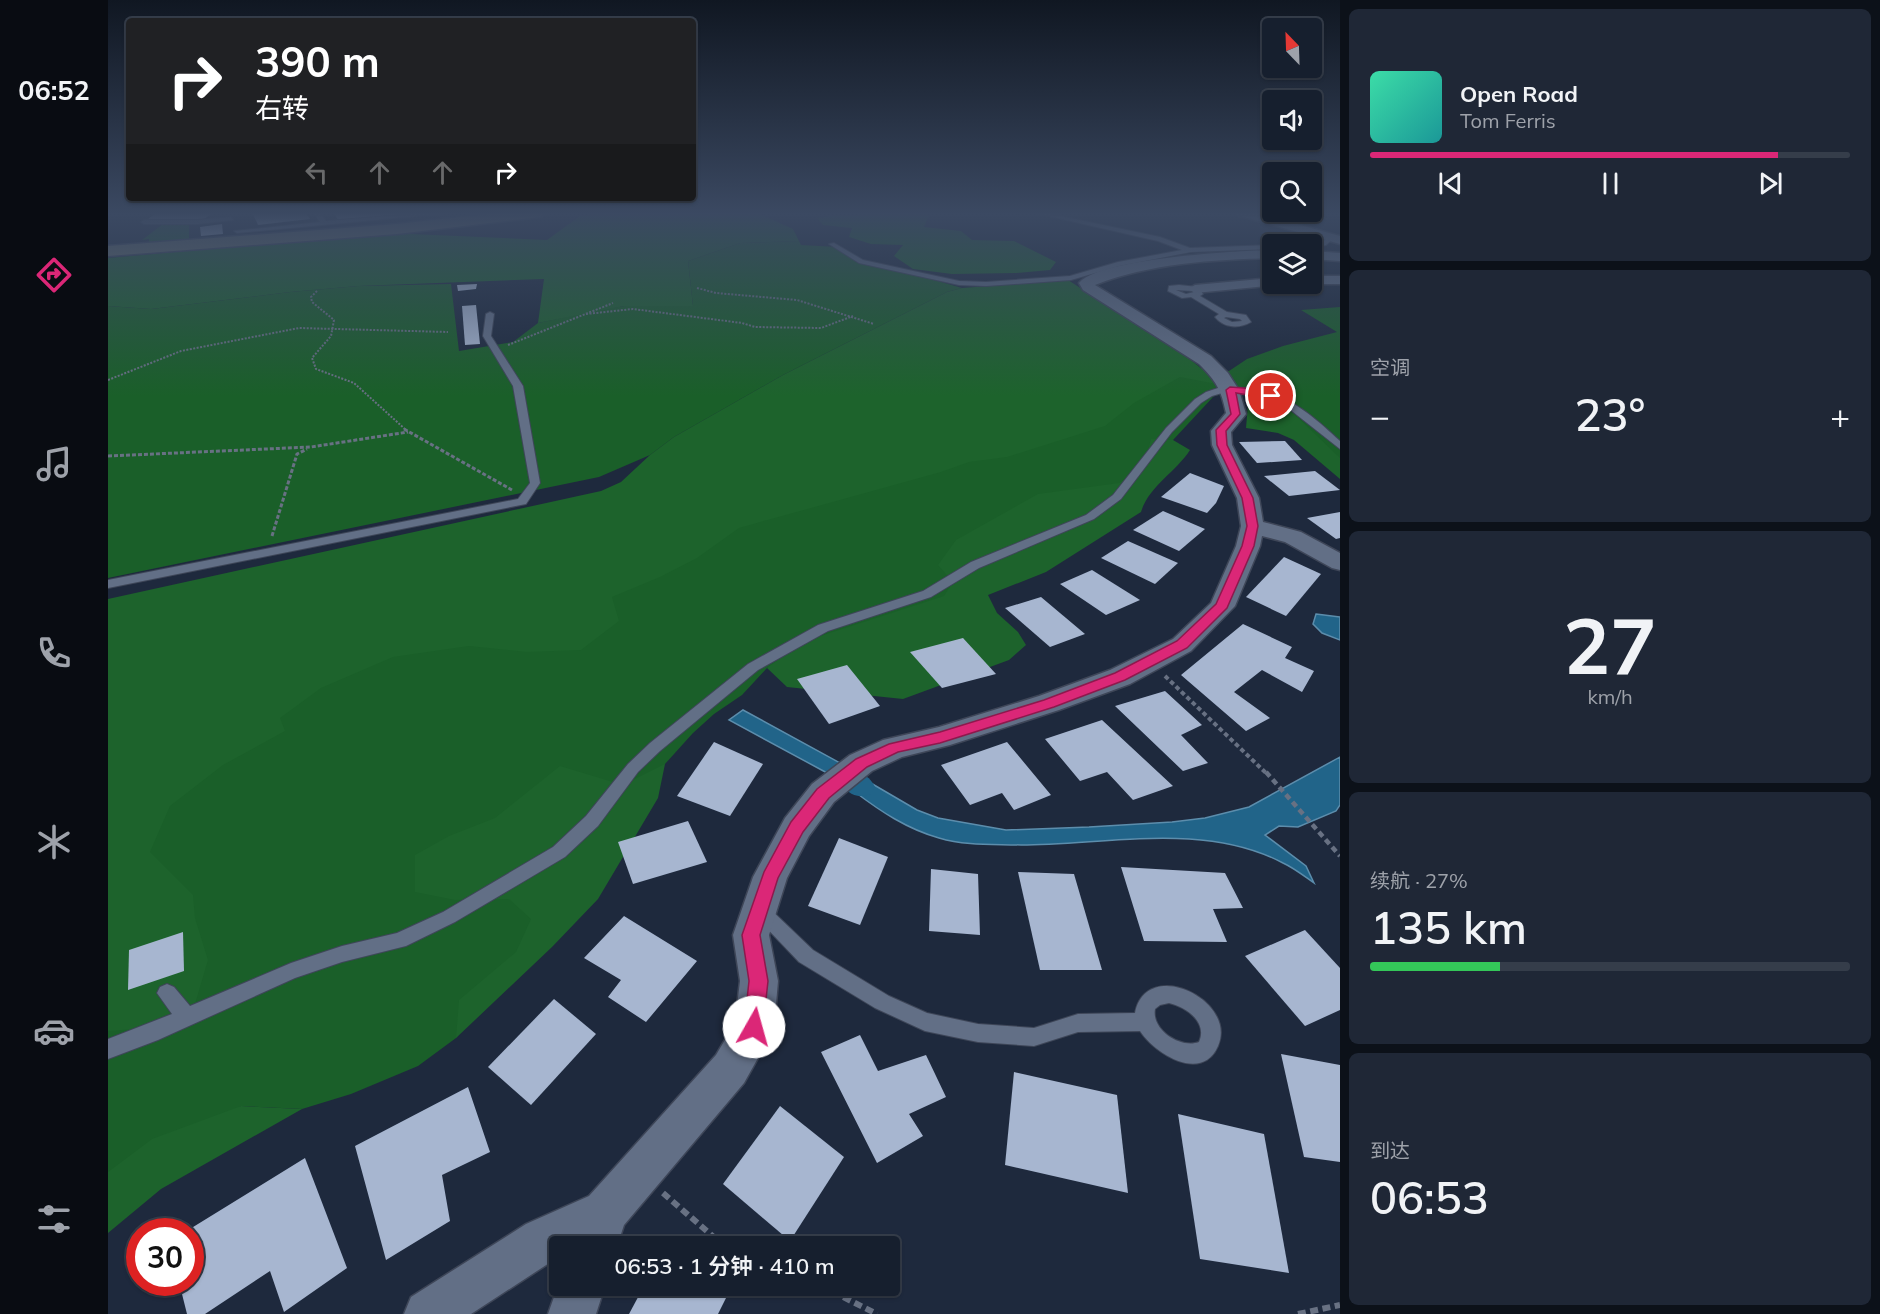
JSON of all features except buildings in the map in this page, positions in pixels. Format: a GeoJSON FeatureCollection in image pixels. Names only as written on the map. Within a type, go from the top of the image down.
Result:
{"type":"FeatureCollection","features":[{"type":"Feature","properties":{"kind":"street"},"geometry":{"type":"LineString","coordinates":[[428,1314],[542,1240],[599,1229],[639,1173],[730,1069],[754,1027],[759,981],[751,935],[759,910],[770,878],[797,827],[823,793],[861,763],[894,748],[940,737],[1049,703],[1120,676],[1182,645],[1222,606],[1248,546],[1252,526],[1248,498],[1222,445],[1221,430],[1236,414],[1230,390],[1222,377],[1205,360],[1088,287],[1086,283],[1115,273]]}},
{"type":"Feature","properties":{"kind":"street"},"geometry":{"type":"LineString","coordinates":[[1322,280],[1340,280]]}},
{"type":"Feature","properties":{"kind":"street"},"geometry":{"type":"LineString","coordinates":[[1195,293],[1262,283]]}},
{"type":"Feature","properties":{"kind":"street"},"geometry":{"type":"LineString","coordinates":[[1252,526],[1293,537],[1340,563]]}},
{"type":"Feature","properties":{"kind":"street"},"geometry":{"type":"LineString","coordinates":[[572,1314],[578,1296]]}},
{"type":"Feature","properties":{"kind":"lane"},"geometry":{"type":"LineString","coordinates":[[914,273],[959,283],[977,284],[1071,278],[1087,273]]}},
{"type":"Feature","properties":{"kind":"lane"},"geometry":{"type":"LineString","coordinates":[[1195,293],[1225,314]]}},
{"type":"Feature","properties":{"kind":"lane"},"geometry":{"type":"LineString","coordinates":[[108,584],[522,502],[534,483],[518,386],[486,336],[490,314]]}},
{"type":"Feature","properties":{"kind":"lane"},"geometry":{"type":"LineString","coordinates":[[108,1049],[291,971],[342,954],[400,940],[449,917],[559,852],[592,821],[633,768],[655,747],[753,667],[823,628],[927,594],[975,565],[1089,517],[1117,497],[1169,430],[1198,401],[1221,390],[1257,392],[1286,402],[1316,424],[1340,446]]}},
{"type":"Feature","properties":{"kind":"lane"},"geometry":{"type":"LineString","coordinates":[[759,910],[806,956],[882,1002],[925,1023],[978,1033],[1034,1037],[1078,1023],[1146,1022]]}},
{"type":"Feature","properties":{"kind":"lane"},"geometry":{"type":"LineString","coordinates":[[167,993],[186,1017]]}},
{"type":"Feature","properties":{"kind":"path"},"geometry":{"type":"LineString","coordinates":[[697,288],[716,293],[797,300],[874,324]]}},
{"type":"Feature","properties":{"kind":"path"},"geometry":{"type":"LineString","coordinates":[[317,291],[311,297],[312,302],[334,320],[331,336],[312,358],[316,369],[354,383],[408,432],[525,497]]}},
{"type":"Feature","properties":{"kind":"path"},"geometry":{"type":"LineString","coordinates":[[495,349],[520,342],[613,303]]}},
{"type":"Feature","properties":{"kind":"path"},"geometry":{"type":"LineString","coordinates":[[586,314],[633,309],[742,323],[755,327],[820,328],[853,316]]}},
{"type":"Feature","properties":{"kind":"path"},"geometry":{"type":"LineString","coordinates":[[108,380],[182,351],[299,328],[448,332]]}},
{"type":"Feature","properties":{"kind":"path"},"geometry":{"type":"LineString","coordinates":[[108,456],[310,447],[408,432]]}},
{"type":"Feature","properties":{"kind":"path"},"geometry":{"type":"LineString","coordinates":[[267,553],[297,454],[310,447]]}},
{"type":"Feature","properties":{"kind":"path"},"geometry":{"type":"LineString","coordinates":[[1149,662],[1271,777],[1340,856]]}},
{"type":"Feature","properties":{"kind":"path"},"geometry":{"type":"LineString","coordinates":[[639,1173],[712,1236]]}},
{"type":"Feature","properties":{"kind":"path"},"geometry":{"type":"LineString","coordinates":[[841,1296],[877,1314]]}},
{"type":"Feature","properties":{"kind":"path"},"geometry":{"type":"LineString","coordinates":[[1298,1314],[1340,1305]]}},
{"type":"Feature","properties":{"kind":"green space"},"geometry":{"type":"Polygon","coordinates":[[[108,273],[689,273],[693,306],[624,306],[538,323],[544,279],[358,286],[151,309],[108,306],[108,273]]]}},
{"type":"Feature","properties":{"kind":"green space"},"geometry":{"type":"Polygon","coordinates":[[[689,273],[911,273],[962,288],[947,292],[783,375],[674,437],[650,455],[599,477],[108,578],[108,306],[151,309],[358,286],[451,284],[459,351],[513,342],[538,323],[598,310],[624,306],[693,306],[689,273]]]}},
{"type":"Feature","properties":{"kind":"green space"},"geometry":{"type":"Polygon","coordinates":[[[1068,280],[1191,360],[1216,384],[1180,377],[1134,403],[1105,426],[1007,457],[969,462],[941,472],[739,528],[697,558],[660,577],[612,597],[619,621],[581,650],[527,652],[469,646],[393,657],[321,688],[280,718],[285,731],[223,765],[170,806],[150,852],[193,895],[195,918],[208,960],[195,1004],[136,1029],[108,1031],[108,599],[601,491],[621,482],[650,455],[674,437],[783,375],[947,292],[962,288],[1068,280]]]}},
{"type":"Feature","properties":{"kind":"green space"},"geometry":{"type":"Polygon","coordinates":[[[1340,307],[1340,467],[1249,393],[1241,390],[1214,396],[1173,440],[1167,454],[981,585],[767,668],[742,695],[714,714],[693,733],[665,764],[456,1038],[418,1066],[351,1094],[302,1109],[241,1106],[108,1199],[108,823],[324,654],[1171,365],[1229,371],[1247,359],[1283,346],[1337,332],[1301,310],[1340,307]]]}},
{"type":"Feature","properties":{"kind":"green space"},"geometry":{"type":"Polygon","coordinates":[[[1249,393],[1291,411],[1340,458],[1340,479],[1294,440],[1278,433],[1246,428],[1249,393]]]}},
{"type":"Feature","properties":{"kind":"green space"},"geometry":{"type":"Polygon","coordinates":[[[1151,439],[1173,440],[1190,450],[1150,494],[1141,512],[1046,572],[988,595],[997,613],[1018,632],[1026,645],[1009,660],[903,699],[787,687],[767,668],[802,642],[944,596],[953,582],[938,565],[956,540],[1038,494],[1119,483],[1132,476],[1147,454],[1151,439]]]}},
{"type":"Feature","properties":{"kind":"green space"},"geometry":{"type":"Polygon","coordinates":[[[665,764],[658,798],[598,899],[552,947],[456,1038],[459,1000],[516,952],[531,919],[509,899],[455,900],[415,892],[415,855],[449,836],[495,818],[560,766],[623,785],[665,764]]]}},
{"type":"Feature","properties":{"kind":"green space"},"geometry":{"type":"Polygon","coordinates":[[[241,1106],[302,1109],[161,1189],[108,1233],[108,1172],[152,1139],[241,1106]]]}},
{"type":"Feature","properties":{"kind":"water"},"geometry":{"type":"Polygon","coordinates":[[[1316,614],[1340,617],[1340,640],[1322,633],[1313,624],[1316,614]]]}},
{"type":"Feature","properties":{"kind":"water"},"geometry":{"type":"Polygon","coordinates":[[[743,710],[842,764],[829,774],[729,720],[743,710]]]}},
{"type":"Feature","properties":{"kind":"water"},"geometry":{"type":"Polygon","coordinates":[[[1340,757],[1340,805],[1336,811],[1298,827],[1279,826],[1265,835],[1306,866],[1314,883],[1283,863],[1253,850],[1221,842],[1154,838],[1021,845],[949,841],[905,824],[884,813],[855,792],[869,782],[917,810],[938,818],[1006,830],[1172,822],[1205,818],[1249,807],[1340,757]]]}},
{"type":"Feature","properties":{"kind":"waterway"},"geometry":{"type":"LineString","coordinates":[[854,781],[861,787]]}},
{"type":"Feature","properties":{"kind":"route"},"geometry":{"type":"LineString","coordinates":[[754,1027],[759,981],[751,935],[770,878],[797,827],[823,793],[861,763],[894,748],[940,737],[1049,703],[1120,676],[1182,645],[1222,606],[1248,546],[1252,526],[1248,498],[1228,462],[1222,445],[1221,430],[1236,414],[1230,390],[1257,392],[1271,396]]}}]}
